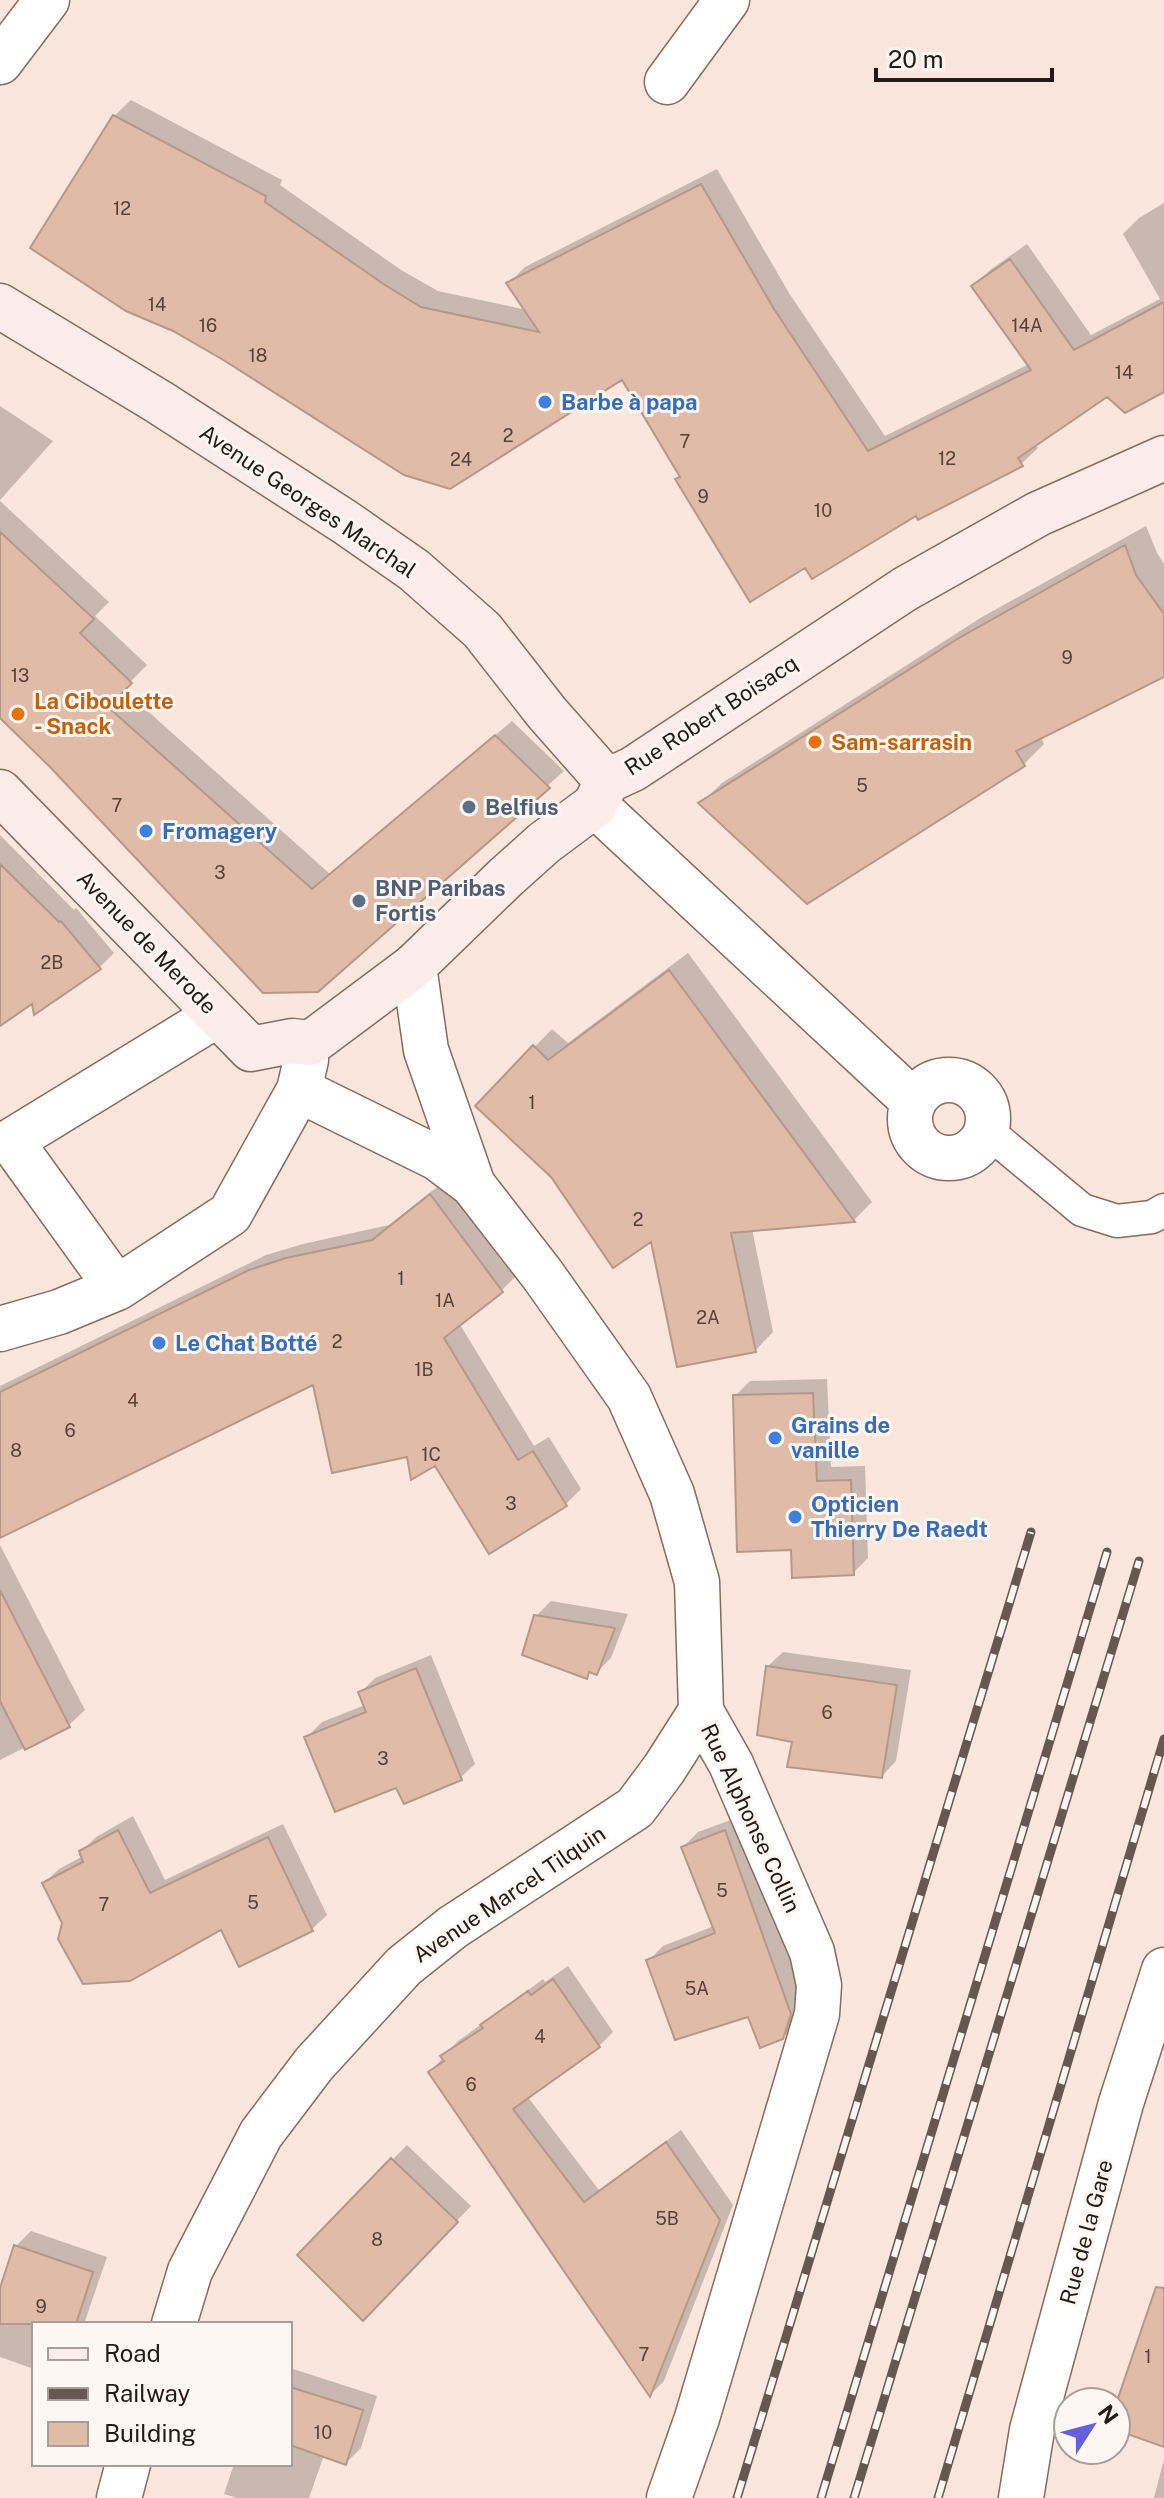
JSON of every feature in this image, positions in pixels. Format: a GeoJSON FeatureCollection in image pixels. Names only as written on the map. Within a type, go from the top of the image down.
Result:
{"type":"FeatureCollection","features":[{"type":"Feature","properties":{"kind":"street"},"geometry":{"type":"LineString","coordinates":[[0,62],[47,0]]}},
{"type":"Feature","properties":{"kind":"street"},"geometry":{"type":"LineString","coordinates":[[667,82],[727,0]]}},
{"type":"Feature","properties":{"kind":"street","name":"Avenue Georges Marchal"},"geometry":{"type":"LineString","coordinates":[[0,306],[146,394],[414,570],[482,630],[547,713],[601,793]]}},
{"type":"Feature","properties":{"kind":"street","name":"Rue Robert Boisacq"},"geometry":{"type":"LineString","coordinates":[[311,1043],[414,966],[515,868],[633,769],[905,589],[1038,514],[1164,458]]}},
{"type":"Feature","properties":{"kind":"street","name":"Avenue de Merode"},"geometry":{"type":"LineString","coordinates":[[0,792],[251,1049],[292,1041],[311,1043]]}},
{"type":"Feature","properties":{"kind":"street"},"geometry":{"type":"LineString","coordinates":[[601,793],[914,1102]]}},
{"type":"Feature","properties":{"kind":"street"},"geometry":{"type":"LineString","coordinates":[[414,966],[426,1050],[473,1185]]}},
{"type":"Feature","properties":{"kind":"street"},"geometry":{"type":"LineString","coordinates":[[117,1288],[11,1141],[217,1015]]}},
{"type":"Feature","properties":{"kind":"street"},"geometry":{"type":"LineString","coordinates":[[0,1329],[59,1312],[117,1288],[230,1214],[299,1090],[311,1043]]}},
{"type":"Feature","properties":{"kind":"street"},"geometry":{"type":"LineString","coordinates":[[944,1080],[957,1081],[969,1086],[985,1105],[988,1117],[986,1130],[971,1151],[960,1156],[935,1155],[924,1149],[911,1127],[910,1114],[914,1102],[931,1084],[944,1080]]}},
{"type":"Feature","properties":{"kind":"street","name":"Rue Alphonse Collin"},"geometry":{"type":"LineString","coordinates":[[299,1090],[437,1158],[473,1185],[542,1274],[629,1397],[672,1494],[697,1582],[701,1711],[731,1764],[812,1952],[819,1985],[817,2014],[697,2418],[669,2498]]}},
{"type":"Feature","properties":{"kind":"street","name":"Avenue Marcel Tilquin"},"geometry":{"type":"LineString","coordinates":[[175,2322],[190,2271],[261,2134],[314,2064],[404,1966],[453,1927],[635,1808],[701,1711]]}},
{"type":"Feature","properties":{"kind":"street","name":"Rue de la Gare"},"geometry":{"type":"LineString","coordinates":[[1021,2498],[1032,2430],[1084,2237],[1121,2103],[1164,1970]]}},
{"type":"Feature","properties":{"kind":"street"},"geometry":{"type":"LineString","coordinates":[[119,2498],[127,2466]]}},
{"type":"Feature","properties":{"kind":"lane"},"geometry":{"type":"LineString","coordinates":[[986,1130],[1082,1210],[1117,1221],[1152,1217],[1164,1210]]}},
{"type":"Feature","properties":{"kind":"building"},"geometry":{"type":"Polygon","coordinates":[[[113,115],[266,196],[265,202],[421,307],[539,332],[506,283],[701,184],[774,309],[868,451],[1031,370],[971,286],[1010,259],[1074,350],[1164,302],[1164,392],[1125,413],[1107,397],[1018,458],[1023,466],[918,520],[916,516],[812,579],[805,568],[750,602],[675,479],[680,477],[622,380],[450,489],[404,475],[225,361],[173,331],[126,311],[30,248],[113,115]]]}},
{"type":"Feature","properties":{"kind":"building"},"geometry":{"type":"Polygon","coordinates":[[[0,532],[94,619],[80,633],[132,683],[108,707],[312,889],[495,735],[550,788],[318,992],[263,993],[0,718],[0,532]]]}},
{"type":"Feature","properties":{"kind":"building"},"geometry":{"type":"Polygon","coordinates":[[[1125,545],[1136,575],[1164,614],[1164,677],[1016,751],[1025,766],[807,904],[698,803],[959,638],[1125,545]]]}},
{"type":"Feature","properties":{"kind":"building"},"geometry":{"type":"Polygon","coordinates":[[[0,864],[61,921],[101,969],[34,1015],[32,1004],[0,1026],[0,864]]]}},
{"type":"Feature","properties":{"kind":"building"},"geometry":{"type":"Polygon","coordinates":[[[669,970],[855,1222],[731,1233],[756,1352],[677,1367],[651,1242],[613,1268],[551,1177],[475,1106],[533,1045],[548,1060],[669,970]]]}},
{"type":"Feature","properties":{"kind":"building"},"geometry":{"type":"Polygon","coordinates":[[[430,1194],[503,1292],[444,1338],[518,1460],[533,1451],[567,1506],[489,1554],[435,1466],[411,1480],[407,1457],[332,1473],[313,1385],[0,1538],[0,1392],[249,1270],[286,1258],[372,1240],[430,1194]]]}},
{"type":"Feature","properties":{"kind":"building"},"geometry":{"type":"Polygon","coordinates":[[[813,1393],[817,1481],[851,1480],[854,1575],[792,1578],[791,1550],[737,1552],[733,1395],[813,1393]]]}},
{"type":"Feature","properties":{"kind":"building"},"geometry":{"type":"Polygon","coordinates":[[[0,1590],[70,1727],[25,1750],[0,1701],[0,1590]]]}},
{"type":"Feature","properties":{"kind":"building"},"geometry":{"type":"Polygon","coordinates":[[[534,1615],[615,1628],[597,1675],[589,1672],[587,1679],[522,1655],[534,1615]]]}},
{"type":"Feature","properties":{"kind":"building"},"geometry":{"type":"Polygon","coordinates":[[[766,1666],[897,1685],[882,1778],[787,1767],[792,1742],[757,1735],[766,1666]]]}},
{"type":"Feature","properties":{"kind":"building"},"geometry":{"type":"Polygon","coordinates":[[[416,1668],[462,1780],[404,1804],[396,1788],[335,1812],[304,1737],[366,1712],[358,1692],[416,1668]]]}},
{"type":"Feature","properties":{"kind":"building"},"geometry":{"type":"Polygon","coordinates":[[[118,1830],[150,1893],[268,1837],[313,1931],[239,1967],[221,1930],[130,1981],[83,1984],[58,1939],[62,1923],[42,1883],[83,1862],[79,1851],[118,1830]]]}},
{"type":"Feature","properties":{"kind":"building"},"geometry":{"type":"Polygon","coordinates":[[[725,1830],[791,2014],[783,2039],[760,2048],[748,2017],[675,2040],[646,1960],[715,1933],[681,1847],[725,1830]]]}},
{"type":"Feature","properties":{"kind":"building"},"geometry":{"type":"Polygon","coordinates":[[[553,1979],[600,2047],[513,2109],[584,2202],[666,2142],[720,2220],[650,2397],[428,2072],[444,2061],[440,2056],[483,2028],[480,2025],[528,1991],[531,1995],[553,1979]]]}},
{"type":"Feature","properties":{"kind":"building"},"geometry":{"type":"Polygon","coordinates":[[[391,2158],[458,2222],[363,2321],[297,2255],[391,2158]]]}},
{"type":"Feature","properties":{"kind":"building"},"geometry":{"type":"Polygon","coordinates":[[[14,2245],[93,2272],[77,2322],[0,2324],[0,2288],[14,2245]]]}},
{"type":"Feature","properties":{"kind":"building"},"geometry":{"type":"Polygon","coordinates":[[[1156,2287],[1164,2288],[1164,2447],[1132,2436],[1132,2386],[1122,2386],[1156,2287]]]}},
{"type":"Feature","properties":{"kind":"building"},"geometry":{"type":"Polygon","coordinates":[[[292,2388],[363,2410],[346,2465],[292,2446],[292,2388]]]}},
{"type":"Feature","properties":{"kind":"railway"},"geometry":{"type":"LineString","coordinates":[[737,2498],[1031,1532]]}},
{"type":"Feature","properties":{"kind":"railway"},"geometry":{"type":"LineString","coordinates":[[821,2498],[1107,1552]]}},
{"type":"Feature","properties":{"kind":"railway"},"geometry":{"type":"LineString","coordinates":[[854,2498],[1139,1561]]}},
{"type":"Feature","properties":{"kind":"railway"},"geometry":{"type":"LineString","coordinates":[[938,2498],[1164,1739]]}},
{"type":"Feature","properties":{"kind":"place","name":"Barbe à papa"},"geometry":{"type":"Point","coordinates":[545,402]}},
{"type":"Feature","properties":{"kind":"place","name":"La Ciboulette - Snack"},"geometry":{"type":"Point","coordinates":[18,714]}},
{"type":"Feature","properties":{"kind":"place","name":"Sam-sarrasin"},"geometry":{"type":"Point","coordinates":[815,742]}},
{"type":"Feature","properties":{"kind":"place","name":"Belfius"},"geometry":{"type":"Point","coordinates":[469,807]}},
{"type":"Feature","properties":{"kind":"place","name":"Fromagery"},"geometry":{"type":"Point","coordinates":[146,831]}},
{"type":"Feature","properties":{"kind":"place","name":"BNP Paribas Fortis"},"geometry":{"type":"Point","coordinates":[359,901]}},
{"type":"Feature","properties":{"kind":"place","name":"Le Chat Botté"},"geometry":{"type":"Point","coordinates":[159,1343]}},
{"type":"Feature","properties":{"kind":"place","name":"Grains de vanille"},"geometry":{"type":"Point","coordinates":[775,1438]}},
{"type":"Feature","properties":{"kind":"place","name":"Opticien Thierry De Raedt"},"geometry":{"type":"Point","coordinates":[795,1517]}}]}
